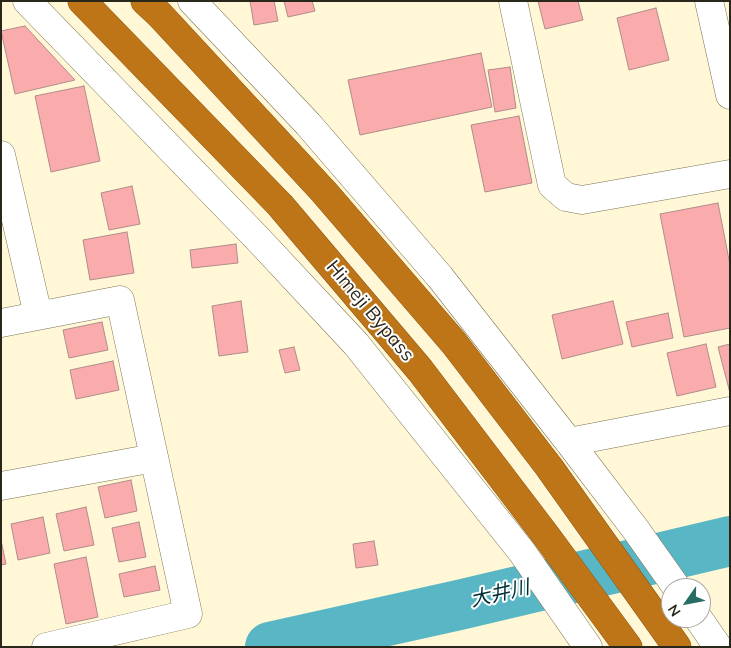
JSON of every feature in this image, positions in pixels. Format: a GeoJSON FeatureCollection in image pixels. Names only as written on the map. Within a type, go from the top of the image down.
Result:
{"type":"FeatureCollection","features":[{"type":"Feature","properties":{"kind":"highway","name":"Himeji Bypass"},"geometry":{"type":"LineString","coordinates":[[82,1],[280,205],[420,370],[628,647]]}},
{"type":"Feature","properties":{"kind":"highway"},"geometry":{"type":"LineString","coordinates":[[145,1],[324,192],[454,344],[549,467],[677,647]]}},
{"type":"Feature","properties":{"kind":"street"},"geometry":{"type":"LineString","coordinates":[[27,1],[257,238],[356,344],[522,552],[586,644]]}},
{"type":"Feature","properties":{"kind":"street"},"geometry":{"type":"LineString","coordinates":[[192,1],[308,124],[434,270],[569,442],[670,578]]}},
{"type":"Feature","properties":{"kind":"street"},"geometry":{"type":"LineString","coordinates":[[513,1],[552,185],[566,197],[582,200],[730,174]]}},
{"type":"Feature","properties":{"kind":"street"},"geometry":{"type":"LineString","coordinates":[[709,1],[730,95]]}},
{"type":"Feature","properties":{"kind":"street"},"geometry":{"type":"LineString","coordinates":[[1,155],[38,316]]}},
{"type":"Feature","properties":{"kind":"street"},"geometry":{"type":"LineString","coordinates":[[1,323],[120,300],[188,614],[46,647]]}},
{"type":"Feature","properties":{"kind":"street"},"geometry":{"type":"LineString","coordinates":[[569,442],[730,411]]}},
{"type":"Feature","properties":{"kind":"street"},"geometry":{"type":"LineString","coordinates":[[1,486],[154,458]]}},
{"type":"Feature","properties":{"kind":"street"},"geometry":{"type":"LineString","coordinates":[[705,628],[718,647]]}},
{"type":"Feature","properties":{"kind":"building"},"geometry":{"type":"Polygon","coordinates":[[[250,1],[274,1],[278,21],[254,25],[250,1]]]}},
{"type":"Feature","properties":{"kind":"building"},"geometry":{"type":"Polygon","coordinates":[[[284,1],[312,1],[315,11],[288,17],[284,1]]]}},
{"type":"Feature","properties":{"kind":"building"},"geometry":{"type":"Polygon","coordinates":[[[538,1],[578,1],[583,20],[545,29],[538,1]]]}},
{"type":"Feature","properties":{"kind":"building"},"geometry":{"type":"Polygon","coordinates":[[[656,8],[669,60],[629,70],[617,18],[656,8]]]}},
{"type":"Feature","properties":{"kind":"building"},"geometry":{"type":"Polygon","coordinates":[[[25,26],[75,80],[15,94],[1,31],[25,26]]]}},
{"type":"Feature","properties":{"kind":"building"},"geometry":{"type":"Polygon","coordinates":[[[481,53],[492,107],[360,135],[348,80],[481,53]]]}},
{"type":"Feature","properties":{"kind":"building"},"geometry":{"type":"Polygon","coordinates":[[[510,67],[516,108],[495,112],[488,70],[510,67]]]}},
{"type":"Feature","properties":{"kind":"building"},"geometry":{"type":"Polygon","coordinates":[[[84,86],[100,161],[51,172],[35,96],[84,86]]]}},
{"type":"Feature","properties":{"kind":"building"},"geometry":{"type":"Polygon","coordinates":[[[519,116],[532,183],[485,192],[471,125],[519,116]]]}},
{"type":"Feature","properties":{"kind":"building"},"geometry":{"type":"Polygon","coordinates":[[[132,186],[140,224],[109,230],[101,193],[132,186]]]}},
{"type":"Feature","properties":{"kind":"building"},"geometry":{"type":"Polygon","coordinates":[[[718,203],[730,265],[730,328],[684,337],[660,214],[718,203]]]}},
{"type":"Feature","properties":{"kind":"building"},"geometry":{"type":"Polygon","coordinates":[[[127,232],[134,273],[90,280],[83,240],[127,232]]]}},
{"type":"Feature","properties":{"kind":"building"},"geometry":{"type":"Polygon","coordinates":[[[236,244],[238,263],[192,268],[190,250],[236,244]]]}},
{"type":"Feature","properties":{"kind":"building"},"geometry":{"type":"Polygon","coordinates":[[[241,301],[248,352],[219,356],[212,306],[241,301]]]}},
{"type":"Feature","properties":{"kind":"building"},"geometry":{"type":"Polygon","coordinates":[[[613,301],[623,344],[562,359],[552,315],[613,301]]]}},
{"type":"Feature","properties":{"kind":"building"},"geometry":{"type":"Polygon","coordinates":[[[668,313],[673,338],[632,347],[626,322],[668,313]]]}},
{"type":"Feature","properties":{"kind":"building"},"geometry":{"type":"Polygon","coordinates":[[[102,322],[108,350],[69,358],[63,330],[102,322]]]}},
{"type":"Feature","properties":{"kind":"building"},"geometry":{"type":"Polygon","coordinates":[[[706,344],[716,387],[677,396],[667,353],[706,344]]]}},
{"type":"Feature","properties":{"kind":"building"},"geometry":{"type":"Polygon","coordinates":[[[730,344],[730,393],[718,347],[730,344]]]}},
{"type":"Feature","properties":{"kind":"building"},"geometry":{"type":"Polygon","coordinates":[[[294,347],[300,370],[285,373],[279,350],[294,347]]]}},
{"type":"Feature","properties":{"kind":"building"},"geometry":{"type":"Polygon","coordinates":[[[113,361],[119,390],[76,399],[70,370],[113,361]]]}},
{"type":"Feature","properties":{"kind":"building"},"geometry":{"type":"Polygon","coordinates":[[[131,480],[137,511],[105,518],[98,487],[131,480]]]}},
{"type":"Feature","properties":{"kind":"building"},"geometry":{"type":"Polygon","coordinates":[[[86,507],[94,545],[64,551],[56,514],[86,507]]]}},
{"type":"Feature","properties":{"kind":"building"},"geometry":{"type":"Polygon","coordinates":[[[43,517],[50,553],[18,560],[11,524],[43,517]]]}},
{"type":"Feature","properties":{"kind":"building"},"geometry":{"type":"Polygon","coordinates":[[[139,522],[146,557],[119,562],[112,528],[139,522]]]}},
{"type":"Feature","properties":{"kind":"building"},"geometry":{"type":"Polygon","coordinates":[[[1,540],[6,564],[1,565],[1,540]]]}},
{"type":"Feature","properties":{"kind":"building"},"geometry":{"type":"Polygon","coordinates":[[[374,541],[378,565],[356,568],[353,544],[374,541]]]}},
{"type":"Feature","properties":{"kind":"building"},"geometry":{"type":"Polygon","coordinates":[[[86,557],[98,617],[66,624],[54,564],[86,557]]]}},
{"type":"Feature","properties":{"kind":"building"},"geometry":{"type":"Polygon","coordinates":[[[155,566],[160,590],[124,597],[119,574],[155,566]]]}},
{"type":"Feature","properties":{"kind":"waterway","name":"大井川"},"geometry":{"type":"LineString","coordinates":[[270,647],[459,605],[730,541]]}}]}
